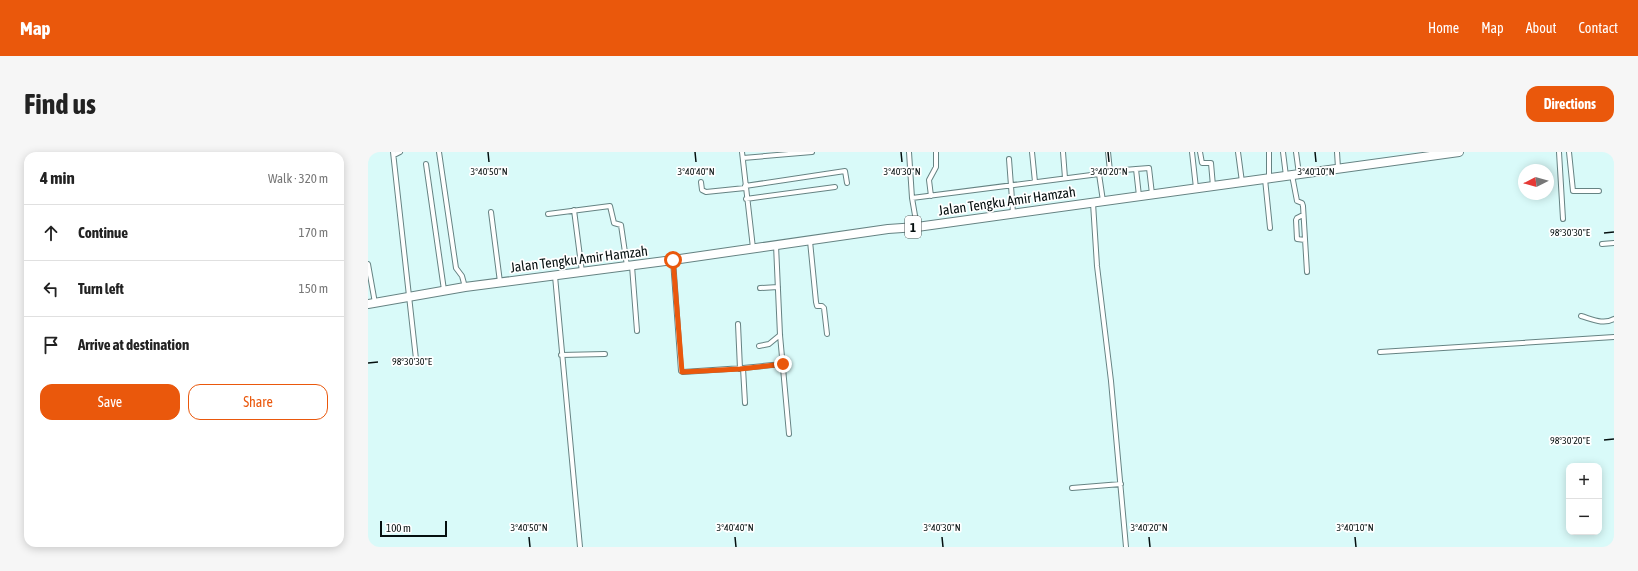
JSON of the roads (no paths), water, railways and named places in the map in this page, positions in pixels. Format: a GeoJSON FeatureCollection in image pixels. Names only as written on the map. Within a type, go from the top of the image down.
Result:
{"type":"FeatureCollection","features":[{"type":"Feature","properties":{"kind":"highway","name":"Jalan Tengku Amir Hamzah"},"geometry":{"type":"LineString","coordinates":[[371,304],[444,290],[500,282],[673,260],[888,229],[917,227],[1459,152]]}},
{"type":"Feature","properties":{"kind":"street"},"geometry":{"type":"LineString","coordinates":[[400,152],[393,154],[416,359]]}},
{"type":"Feature","properties":{"kind":"street"},"geometry":{"type":"LineString","coordinates":[[439,152],[456,268],[462,276],[465,287]]}},
{"type":"Feature","properties":{"kind":"street"},"geometry":{"type":"LineString","coordinates":[[742,152],[746,200],[753,248]]}},
{"type":"Feature","properties":{"kind":"street"},"geometry":{"type":"LineString","coordinates":[[743,158],[812,152]]}},
{"type":"Feature","properties":{"kind":"street"},"geometry":{"type":"LineString","coordinates":[[909,152],[912,198],[917,227]]}},
{"type":"Feature","properties":{"kind":"street"},"geometry":{"type":"LineString","coordinates":[[931,196],[929,180],[936,168],[936,152]]}},
{"type":"Feature","properties":{"kind":"street"},"geometry":{"type":"LineString","coordinates":[[1032,152],[1035,182]]}},
{"type":"Feature","properties":{"kind":"street"},"geometry":{"type":"LineString","coordinates":[[1063,152],[1065,178]]}},
{"type":"Feature","properties":{"kind":"street"},"geometry":{"type":"LineString","coordinates":[[1108,152],[1110,171]]}},
{"type":"Feature","properties":{"kind":"street"},"geometry":{"type":"LineString","coordinates":[[1192,152],[1196,188]]}},
{"type":"Feature","properties":{"kind":"street"},"geometry":{"type":"LineString","coordinates":[[1200,152],[1202,163],[1211,163],[1213,186]]}},
{"type":"Feature","properties":{"kind":"street"},"geometry":{"type":"LineString","coordinates":[[1238,152],[1242,182]]}},
{"type":"Feature","properties":{"kind":"street"},"geometry":{"type":"LineString","coordinates":[[1269,152],[1267,179],[1270,228]]}},
{"type":"Feature","properties":{"kind":"street"},"geometry":{"type":"LineString","coordinates":[[1283,152],[1292,175],[1297,201],[1302,203],[1303,206],[1306,272]]}},
{"type":"Feature","properties":{"kind":"street"},"geometry":{"type":"LineString","coordinates":[[1292,175],[1296,152]]}},
{"type":"Feature","properties":{"kind":"street"},"geometry":{"type":"LineString","coordinates":[[1337,152],[1338,168]]}},
{"type":"Feature","properties":{"kind":"street"},"geometry":{"type":"LineString","coordinates":[[1559,152],[1563,219]]}},
{"type":"Feature","properties":{"kind":"street"},"geometry":{"type":"LineString","coordinates":[[1569,152],[1573,191],[1599,191]]}},
{"type":"Feature","properties":{"kind":"street"},"geometry":{"type":"LineString","coordinates":[[1009,159],[1013,213]]}},
{"type":"Feature","properties":{"kind":"street"},"geometry":{"type":"LineString","coordinates":[[426,164],[444,290]]}},
{"type":"Feature","properties":{"kind":"street"},"geometry":{"type":"LineString","coordinates":[[912,198],[1099,174],[1101,172],[1149,168],[1152,194]]}},
{"type":"Feature","properties":{"kind":"street"},"geometry":{"type":"LineString","coordinates":[[1136,169],[1139,196]]}},
{"type":"Feature","properties":{"kind":"street"},"geometry":{"type":"LineString","coordinates":[[1561,170],[1571,170]]}},
{"type":"Feature","properties":{"kind":"street"},"geometry":{"type":"LineString","coordinates":[[701,182],[702,190],[706,192],[845,171],[847,183]]}},
{"type":"Feature","properties":{"kind":"street"},"geometry":{"type":"LineString","coordinates":[[1099,174],[1103,201]]}},
{"type":"Feature","properties":{"kind":"street"},"geometry":{"type":"LineString","coordinates":[[746,200],[835,187]]}},
{"type":"Feature","properties":{"kind":"street"},"geometry":{"type":"LineString","coordinates":[[1093,202],[1097,266],[1111,381],[1126,547]]}},
{"type":"Feature","properties":{"kind":"street"},"geometry":{"type":"LineString","coordinates":[[548,214],[610,206],[614,223],[621,225],[629,266],[637,331]]}},
{"type":"Feature","properties":{"kind":"street"},"geometry":{"type":"LineString","coordinates":[[574,210],[582,272]]}},
{"type":"Feature","properties":{"kind":"street"},"geometry":{"type":"LineString","coordinates":[[491,212],[500,282]]}},
{"type":"Feature","properties":{"kind":"street"},"geometry":{"type":"LineString","coordinates":[[1303,215],[1296,219],[1297,239],[1305,240]]}},
{"type":"Feature","properties":{"kind":"street"},"geometry":{"type":"LineString","coordinates":[[810,240],[816,302],[817,306],[822,306],[824,308],[827,334]]}},
{"type":"Feature","properties":{"kind":"street"},"geometry":{"type":"LineString","coordinates":[[1602,244],[1614,242]]}},
{"type":"Feature","properties":{"kind":"street"},"geometry":{"type":"LineString","coordinates":[[776,245],[780,335],[789,434]]}},
{"type":"Feature","properties":{"kind":"street"},"geometry":{"type":"LineString","coordinates":[[673,260],[681,371],[783,364]]}},
{"type":"Feature","properties":{"kind":"street"},"geometry":{"type":"LineString","coordinates":[[368,264],[371,304]]}},
{"type":"Feature","properties":{"kind":"street"},"geometry":{"type":"LineString","coordinates":[[555,276],[561,356],[580,547]]}},
{"type":"Feature","properties":{"kind":"street"},"geometry":{"type":"LineString","coordinates":[[760,288],[778,287]]}},
{"type":"Feature","properties":{"kind":"street"},"geometry":{"type":"LineString","coordinates":[[1581,316],[1602,322],[1614,319]]}},
{"type":"Feature","properties":{"kind":"street"},"geometry":{"type":"LineString","coordinates":[[738,324],[745,403]]}},
{"type":"Feature","properties":{"kind":"street"},"geometry":{"type":"LineString","coordinates":[[758,346],[769,344],[780,335]]}},
{"type":"Feature","properties":{"kind":"street"},"geometry":{"type":"LineString","coordinates":[[1380,352],[1614,337]]}},
{"type":"Feature","properties":{"kind":"street"},"geometry":{"type":"LineString","coordinates":[[561,356],[605,354]]}},
{"type":"Feature","properties":{"kind":"street"},"geometry":{"type":"LineString","coordinates":[[1072,488],[1121,484]]}}]}
